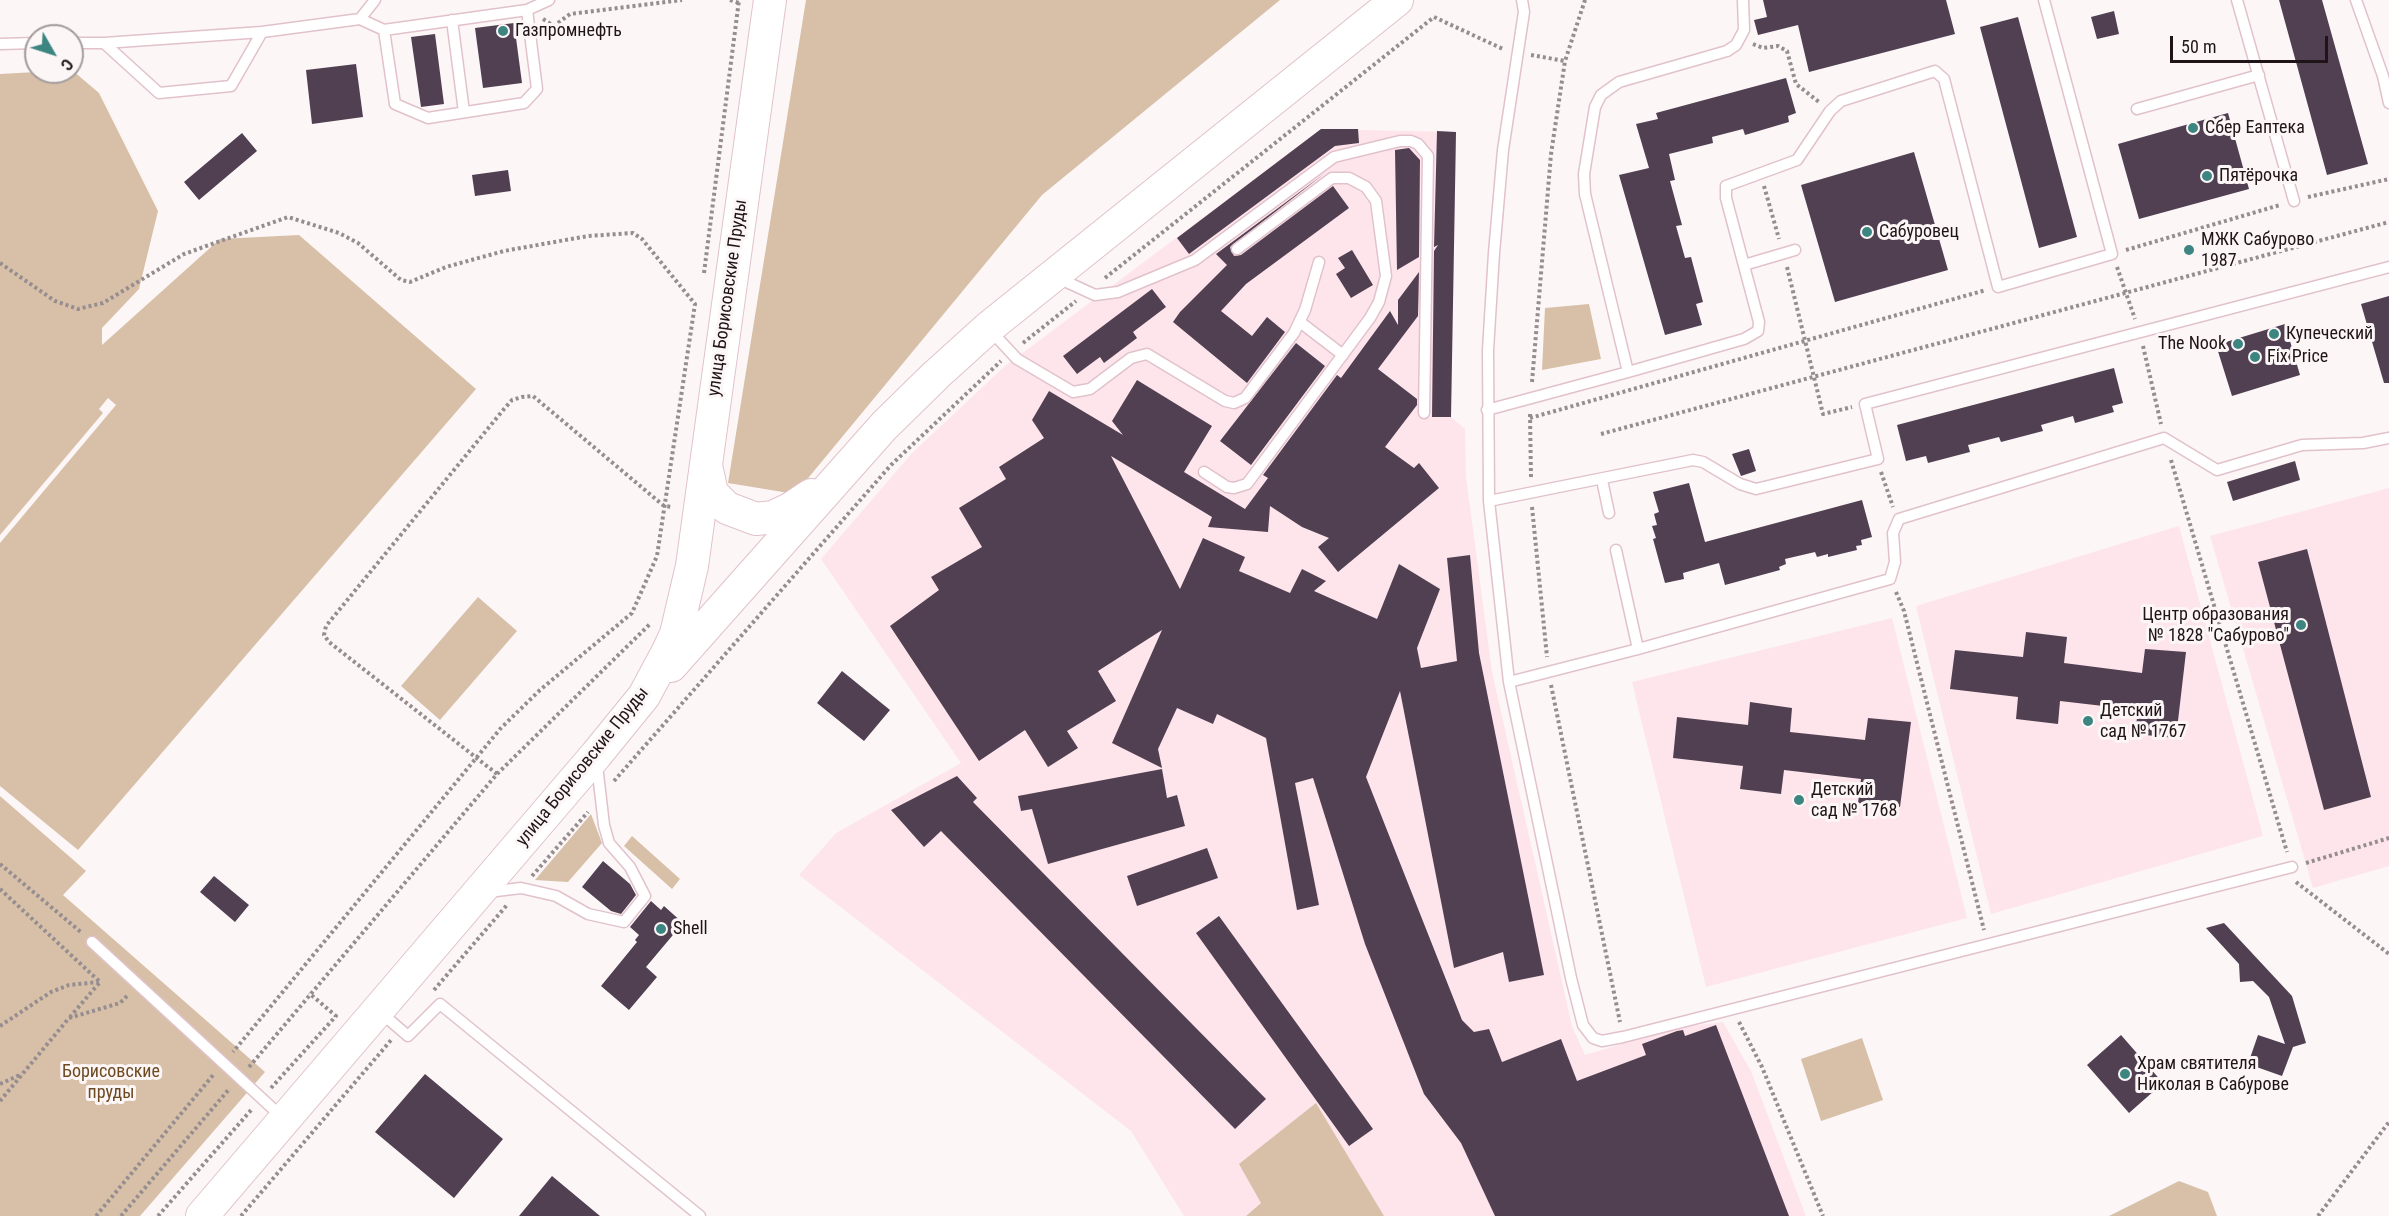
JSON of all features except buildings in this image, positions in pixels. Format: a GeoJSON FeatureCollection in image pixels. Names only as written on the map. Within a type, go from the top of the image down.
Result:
{"type":"FeatureCollection","features":[{"type":"Feature","properties":{"kind":"main road"},"geometry":{"type":"LineString","coordinates":[[644,696],[841,474],[936,375],[988,328],[1397,0]]}},
{"type":"Feature","properties":{"kind":"main road","name":"улица Борисовские Пруды"},"geometry":{"type":"LineString","coordinates":[[202,1216],[273,1109],[389,1020],[478,893],[644,696],[676,634],[692,566],[756,2]]}},
{"type":"Feature","properties":{"kind":"main road"},"geometry":{"type":"LineString","coordinates":[[705,461],[712,493],[727,508],[756,519],[772,517],[790,509],[841,474]]}},
{"type":"Feature","properties":{"kind":"lane"},"geometry":{"type":"LineString","coordinates":[[360,19],[375,0]]}},
{"type":"Feature","properties":{"kind":"lane"},"geometry":{"type":"LineString","coordinates":[[84,43],[262,32],[360,19],[384,30],[527,10],[549,0]]}},
{"type":"Feature","properties":{"kind":"lane"},"geometry":{"type":"LineString","coordinates":[[1522,0],[1524,12],[1503,150],[1495,242],[1487,410],[1489,501],[1509,682],[1583,1025],[1593,1038],[1602,1041],[1623,1037],[2292,867]]}},
{"type":"Feature","properties":{"kind":"lane"},"geometry":{"type":"LineString","coordinates":[[1628,372],[1585,194],[1584,174],[1595,107],[1608,87],[1727,51],[1742,38],[1743,0]]}},
{"type":"Feature","properties":{"kind":"lane"},"geometry":{"type":"LineString","coordinates":[[1487,410],[1531,400],[1744,339],[1758,331],[1759,322],[1725,191],[1731,182],[1797,160],[1830,111],[1841,101],[1935,72],[1944,79],[1998,287],[2112,254],[2044,0]]}},
{"type":"Feature","properties":{"kind":"lane"},"geometry":{"type":"LineString","coordinates":[[2237,0],[2294,201]]}},
{"type":"Feature","properties":{"kind":"lane"},"geometry":{"type":"LineString","coordinates":[[2356,0],[2383,76],[2389,103]]}},
{"type":"Feature","properties":{"kind":"lane"},"geometry":{"type":"LineString","coordinates":[[384,30],[395,104],[428,118],[524,103],[537,89],[527,10]]}},
{"type":"Feature","properties":{"kind":"lane"},"geometry":{"type":"LineString","coordinates":[[452,20],[464,112]]}},
{"type":"Feature","properties":{"kind":"lane"},"geometry":{"type":"LineString","coordinates":[[104,43],[159,93],[231,86],[262,32]]}},
{"type":"Feature","properties":{"kind":"lane"},"geometry":{"type":"LineString","coordinates":[[0,44],[24,44]]}},
{"type":"Feature","properties":{"kind":"lane"},"geometry":{"type":"LineString","coordinates":[[2137,109],[2259,75]]}},
{"type":"Feature","properties":{"kind":"lane"},"geometry":{"type":"LineString","coordinates":[[1054,276],[1087,292],[1108,295],[1186,265],[1334,158],[1349,152],[1400,141],[1411,141],[1418,144],[1428,156],[1424,413]]}},
{"type":"Feature","properties":{"kind":"lane"},"geometry":{"type":"LineString","coordinates":[[1204,472],[1227,487],[1234,488],[1247,484],[1379,302],[1386,276],[1376,201],[1366,187],[1349,178],[1332,178],[1237,249]]}},
{"type":"Feature","properties":{"kind":"lane"},"geometry":{"type":"LineString","coordinates":[[1744,265],[1795,250]]}},
{"type":"Feature","properties":{"kind":"lane"},"geometry":{"type":"LineString","coordinates":[[988,328],[1010,353],[1066,389],[1080,392],[1090,389],[1131,358],[1147,354],[1225,401],[1234,403],[1245,398],[1300,322],[1319,262]]}},
{"type":"Feature","properties":{"kind":"lane"},"geometry":{"type":"LineString","coordinates":[[1489,501],[1693,460],[1703,462],[1740,484],[1756,489],[1878,459],[1865,404],[2389,267]]}},
{"type":"Feature","properties":{"kind":"lane"},"geometry":{"type":"LineString","coordinates":[[1300,322],[1342,355]]}},
{"type":"Feature","properties":{"kind":"lane"},"geometry":{"type":"LineString","coordinates":[[1509,682],[1638,649],[1890,579],[1895,562],[1893,533],[1899,519],[2164,438],[2217,470],[2302,445],[2363,443],[2389,438]]}},
{"type":"Feature","properties":{"kind":"lane"},"geometry":{"type":"LineString","coordinates":[[1602,480],[1609,513]]}},
{"type":"Feature","properties":{"kind":"lane"},"geometry":{"type":"LineString","coordinates":[[1616,550],[1638,649]]}},
{"type":"Feature","properties":{"kind":"lane"},"geometry":{"type":"LineString","coordinates":[[478,893],[521,888],[556,896],[588,914],[624,922],[645,896],[630,867],[609,843],[600,798],[596,755]]}},
{"type":"Feature","properties":{"kind":"lane"},"geometry":{"type":"LineString","coordinates":[[92,942],[273,1109]]}},
{"type":"Feature","properties":{"kind":"lane"},"geometry":{"type":"LineString","coordinates":[[389,1020],[408,1036],[440,1004],[699,1216]]}},
{"type":"Feature","properties":{"kind":"path"},"geometry":{"type":"LineString","coordinates":[[527,10],[554,26],[570,14],[682,0]]}},
{"type":"Feature","properties":{"kind":"path"},"geometry":{"type":"LineString","coordinates":[[702,283],[756,2],[730,0]]}},
{"type":"Feature","properties":{"kind":"path"},"geometry":{"type":"LineString","coordinates":[[1585,0],[1565,61],[1551,154],[1531,400],[1531,493],[1549,672],[1623,1037]]}},
{"type":"Feature","properties":{"kind":"path"},"geometry":{"type":"LineString","coordinates":[[431,994],[891,465],[1010,353],[1434,17],[1506,50],[1565,61]]}},
{"type":"Feature","properties":{"kind":"path"},"geometry":{"type":"LineString","coordinates":[[1742,38],[1760,47],[1778,46],[1787,51],[1796,84],[1830,111]]}},
{"type":"Feature","properties":{"kind":"path"},"geometry":{"type":"LineString","coordinates":[[1761,173],[1824,414],[1865,404]]}},
{"type":"Feature","properties":{"kind":"path"},"geometry":{"type":"LineString","coordinates":[[2389,178],[2294,201],[2112,254],[2140,333],[2164,438],[2190,516],[2292,867],[2294,881],[2389,954]]}},
{"type":"Feature","properties":{"kind":"path"},"geometry":{"type":"LineString","coordinates":[[0,263],[55,301],[78,309],[103,303],[184,254],[288,217],[339,233],[358,243],[401,280],[410,282],[446,267],[504,251],[588,236],[633,233],[642,239],[695,304],[657,556],[632,613],[540,690],[501,728],[96,1216]]}},
{"type":"Feature","properties":{"kind":"path"},"geometry":{"type":"LineString","coordinates":[[1601,434],[2389,222]]}},
{"type":"Feature","properties":{"kind":"path"},"geometry":{"type":"LineString","coordinates":[[1530,418],[1998,287]]}},
{"type":"Feature","properties":{"kind":"path"},"geometry":{"type":"LineString","coordinates":[[689,389],[701,295]]}},
{"type":"Feature","properties":{"kind":"path"},"geometry":{"type":"LineString","coordinates":[[496,774],[329,642],[324,635],[326,626],[512,400],[533,396],[664,506],[674,507]]}},
{"type":"Feature","properties":{"kind":"path"},"geometry":{"type":"LineString","coordinates":[[1878,459],[1888,498],[1899,519]]}},
{"type":"Feature","properties":{"kind":"path"},"geometry":{"type":"LineString","coordinates":[[672,518],[675,495]]}},
{"type":"Feature","properties":{"kind":"path"},"geometry":{"type":"LineString","coordinates":[[1890,579],[1904,611],[1988,945]]}},
{"type":"Feature","properties":{"kind":"path"},"geometry":{"type":"LineString","coordinates":[[121,1216],[496,774],[615,655],[649,626],[652,616]]}},
{"type":"Feature","properties":{"kind":"path"},"geometry":{"type":"LineString","coordinates":[[2292,867],[2389,838]]}},
{"type":"Feature","properties":{"kind":"path"},"geometry":{"type":"LineString","coordinates":[[0,864],[92,942]]}},
{"type":"Feature","properties":{"kind":"path"},"geometry":{"type":"LineString","coordinates":[[0,889],[100,981]]}},
{"type":"Feature","properties":{"kind":"path"},"geometry":{"type":"LineString","coordinates":[[0,1101],[100,981]]}},
{"type":"Feature","properties":{"kind":"path"},"geometry":{"type":"LineString","coordinates":[[0,1026],[51,992],[69,986],[100,981]]}},
{"type":"Feature","properties":{"kind":"path"},"geometry":{"type":"LineString","coordinates":[[69,1018],[120,1003],[138,985]]}},
{"type":"Feature","properties":{"kind":"path"},"geometry":{"type":"LineString","coordinates":[[158,1216],[273,1109],[336,1016],[309,993]]}},
{"type":"Feature","properties":{"kind":"path"},"geometry":{"type":"LineString","coordinates":[[1733,1010],[1765,1076],[1823,1216]]}},
{"type":"Feature","properties":{"kind":"path"},"geometry":{"type":"LineString","coordinates":[[241,1216],[389,1020]]}},
{"type":"Feature","properties":{"kind":"path"},"geometry":{"type":"LineString","coordinates":[[0,1084],[23,1074]]}},
{"type":"Feature","properties":{"kind":"path"},"geometry":{"type":"LineString","coordinates":[[2318,1216],[2389,1122]]}},
{"type":"Feature","properties":{"kind":"shaded area"},"geometry":{"type":"Polygon","coordinates":[[[1321,129],[1456,132],[1451,417],[1465,429],[1466,477],[1492,672],[1572,1026],[1585,1055],[1674,1028],[1723,1022],[1751,1071],[1806,1216],[1382,1216],[1261,1203],[1246,1216],[1184,1216],[1131,1131],[799,875],[836,833],[961,763],[821,559],[912,453],[1004,367],[1321,129]]]}},
{"type":"Feature","properties":{"kind":"shaded area"},"geometry":{"type":"Polygon","coordinates":[[[2389,488],[2389,866],[2313,888],[2210,536],[2389,488]]]}},
{"type":"Feature","properties":{"kind":"shaded area","name":"Детский сад № 1767"},"geometry":{"type":"Polygon","coordinates":[[[2179,526],[2263,836],[1991,914],[1916,606],[2179,526]]]}},
{"type":"Feature","properties":{"kind":"shaded area","name":"Детский сад № 1768"},"geometry":{"type":"Polygon","coordinates":[[[1892,618],[1967,918],[1706,987],[1632,682],[1892,618]]]}},
{"type":"Feature","properties":{"kind":"green space"},"geometry":{"type":"Polygon","coordinates":[[[806,0],[1280,0],[1042,195],[795,494],[728,483],[806,0]]]}},
{"type":"Feature","properties":{"kind":"green space"},"geometry":{"type":"Polygon","coordinates":[[[24,73],[24,84],[84,84],[84,80],[99,93],[158,211],[139,289],[102,328],[102,345],[220,239],[299,235],[476,389],[78,850],[0,786],[0,543],[116,405],[108,398],[99,409],[103,413],[0,535],[0,74],[24,73]]]}},
{"type":"Feature","properties":{"kind":"green space"},"geometry":{"type":"Polygon","coordinates":[[[1589,304],[1601,359],[1542,370],[1545,308],[1589,304]]]}},
{"type":"Feature","properties":{"kind":"green space"},"geometry":{"type":"Polygon","coordinates":[[[478,597],[517,631],[440,720],[401,686],[478,597]]]}},
{"type":"Feature","properties":{"kind":"green space","name":"Борисовские пруды"},"geometry":{"type":"Polygon","coordinates":[[[0,796],[86,871],[63,895],[265,1072],[140,1216],[0,1216],[0,796]]]}},
{"type":"Feature","properties":{"kind":"green space"},"geometry":{"type":"Polygon","coordinates":[[[591,814],[602,843],[568,882],[535,880],[591,814]]]}},
{"type":"Feature","properties":{"kind":"green space"},"geometry":{"type":"Polygon","coordinates":[[[632,836],[680,879],[672,889],[624,846],[632,836]]]}},
{"type":"Feature","properties":{"kind":"green space"},"geometry":{"type":"Polygon","coordinates":[[[1862,1038],[1883,1100],[1821,1121],[1801,1059],[1862,1038]]]}},
{"type":"Feature","properties":{"kind":"green space"},"geometry":{"type":"Polygon","coordinates":[[[1316,1103],[1384,1216],[1246,1216],[1261,1203],[1239,1164],[1316,1103]]]}},
{"type":"Feature","properties":{"kind":"green space"},"geometry":{"type":"Polygon","coordinates":[[[2179,1181],[2208,1192],[2217,1216],[2109,1216],[2179,1181]]]}},
{"type":"Feature","properties":{"kind":"place","name":"Газпромнефть"},"geometry":{"type":"Point","coordinates":[503,31]}},
{"type":"Feature","properties":{"kind":"place","name":"Сбер Еаптека"},"geometry":{"type":"Point","coordinates":[2193,128]}},
{"type":"Feature","properties":{"kind":"place","name":"Пятёрочка"},"geometry":{"type":"Point","coordinates":[2207,176]}},
{"type":"Feature","properties":{"kind":"place","name":"Сабуровец"},"geometry":{"type":"Point","coordinates":[1867,232]}},
{"type":"Feature","properties":{"kind":"place","name":"МЖК Сабурово 1987"},"geometry":{"type":"Point","coordinates":[2189,250]}},
{"type":"Feature","properties":{"kind":"place","name":"Купеческий"},"geometry":{"type":"Point","coordinates":[2274,334]}},
{"type":"Feature","properties":{"kind":"place","name":"The Nook"},"geometry":{"type":"Point","coordinates":[2238,344]}},
{"type":"Feature","properties":{"kind":"place","name":"Fix Price"},"geometry":{"type":"Point","coordinates":[2255,357]}},
{"type":"Feature","properties":{"kind":"place","name":"Центр образования № 1828 \"Сабурово\""},"geometry":{"type":"Point","coordinates":[2301,625]}},
{"type":"Feature","properties":{"kind":"place","name":"Детский сад № 1767"},"geometry":{"type":"Point","coordinates":[2088,721]}},
{"type":"Feature","properties":{"kind":"place","name":"Детский сад № 1768"},"geometry":{"type":"Point","coordinates":[1799,800]}},
{"type":"Feature","properties":{"kind":"place","name":"Shell"},"geometry":{"type":"Point","coordinates":[661,929]}},
{"type":"Feature","properties":{"kind":"place","name":"Храм святителя Николая в Сабурове"},"geometry":{"type":"Point","coordinates":[2125,1074]}}]}
